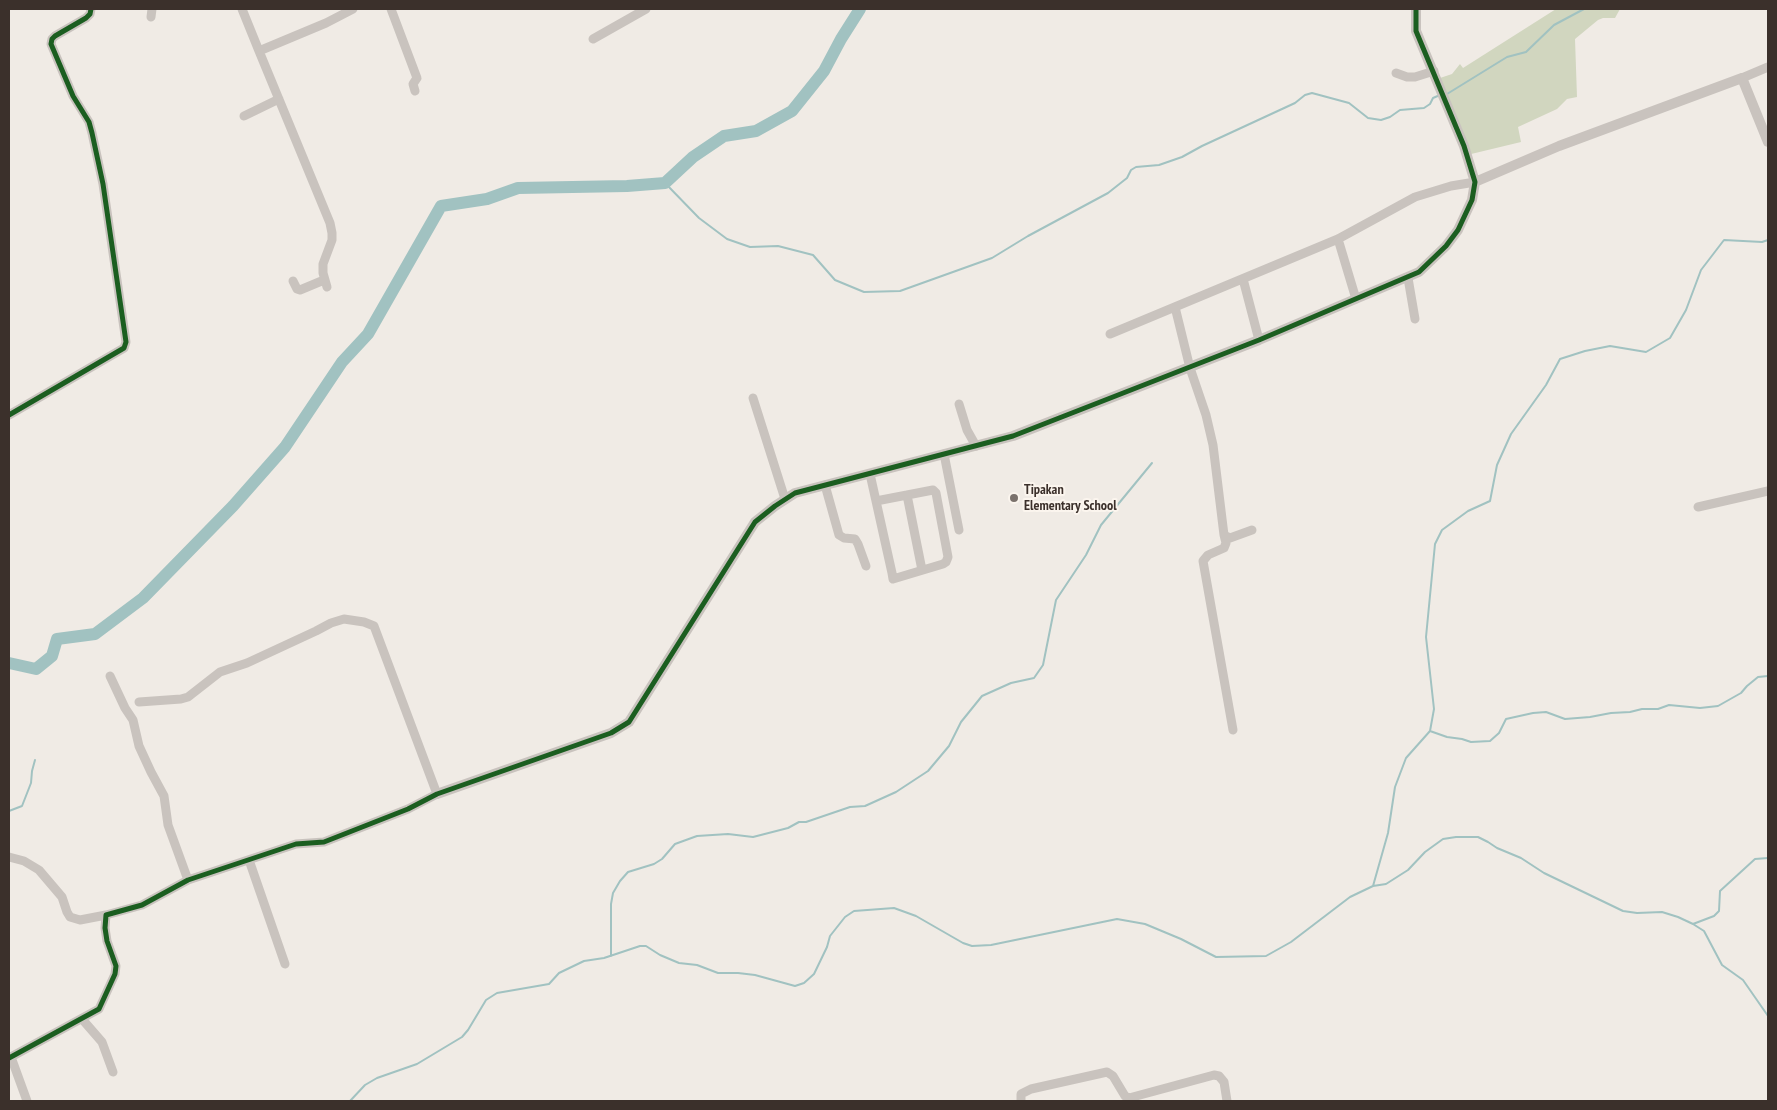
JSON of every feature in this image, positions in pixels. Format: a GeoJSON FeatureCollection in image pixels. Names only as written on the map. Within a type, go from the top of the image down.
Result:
{"type":"FeatureCollection","features":[{"type":"Feature","properties":{"kind":"street"},"geometry":{"type":"LineString","coordinates":[[9,415],[124,348],[126,342],[103,184],[92,133],[73,96],[51,44],[55,36],[86,18],[90,14],[91,9]]}},
{"type":"Feature","properties":{"kind":"street"},"geometry":{"type":"LineString","coordinates":[[242,9],[330,223],[332,233],[332,240],[323,264],[326,283],[300,290],[297,289],[294,281]]}},
{"type":"Feature","properties":{"kind":"street"},"geometry":{"type":"LineString","coordinates":[[260,51],[326,23],[353,9]]}},
{"type":"Feature","properties":{"kind":"street"},"geometry":{"type":"LineString","coordinates":[[391,9],[417,78],[412,84],[415,91]]}},
{"type":"Feature","properties":{"kind":"street"},"geometry":{"type":"LineString","coordinates":[[593,39],[646,9]]}},
{"type":"Feature","properties":{"kind":"street"},"geometry":{"type":"LineString","coordinates":[[9,857],[24,861],[39,870],[62,897],[70,917],[80,920],[106,915],[142,904],[188,880],[296,844],[324,842],[408,809],[437,794],[611,733],[630,722],[755,522],[795,493],[1013,436],[1190,368],[1419,272],[1446,246],[1458,230],[1472,200],[1475,182],[1449,106],[1416,31],[1416,9]]}},
{"type":"Feature","properties":{"kind":"street"},"geometry":{"type":"LineString","coordinates":[[1110,334],[1338,239],[1415,197],[1451,186],[1475,182],[1559,146],[1768,67]]}},
{"type":"Feature","properties":{"kind":"street"},"geometry":{"type":"LineString","coordinates":[[1396,73],[1407,77],[1415,77],[1434,71]]}},
{"type":"Feature","properties":{"kind":"street"},"geometry":{"type":"LineString","coordinates":[[1742,78],[1768,142]]}},
{"type":"Feature","properties":{"kind":"street"},"geometry":{"type":"LineString","coordinates":[[244,116],[279,99]]}},
{"type":"Feature","properties":{"kind":"street"},"geometry":{"type":"LineString","coordinates":[[1338,239],[1356,299]]}},
{"type":"Feature","properties":{"kind":"street"},"geometry":{"type":"LineString","coordinates":[[1408,278],[1415,319]]}},
{"type":"Feature","properties":{"kind":"street"},"geometry":{"type":"LineString","coordinates":[[1243,279],[1259,340]]}},
{"type":"Feature","properties":{"kind":"street"},"geometry":{"type":"LineString","coordinates":[[1175,307],[1190,368],[1206,415],[1213,445],[1226,543],[1224,548],[1208,555],[1204,561],[1233,730]]}},
{"type":"Feature","properties":{"kind":"street"},"geometry":{"type":"LineString","coordinates":[[753,398],[785,499]]}},
{"type":"Feature","properties":{"kind":"street"},"geometry":{"type":"LineString","coordinates":[[959,404],[967,430],[976,446]]}},
{"type":"Feature","properties":{"kind":"street"},"geometry":{"type":"LineString","coordinates":[[944,454],[959,530]]}},
{"type":"Feature","properties":{"kind":"street"},"geometry":{"type":"LineString","coordinates":[[870,474],[893,578],[946,562],[948,557],[936,493],[933,490],[876,501]]}},
{"type":"Feature","properties":{"kind":"street"},"geometry":{"type":"LineString","coordinates":[[825,485],[839,535],[855,540],[866,566]]}},
{"type":"Feature","properties":{"kind":"street"},"geometry":{"type":"LineString","coordinates":[[1698,507],[1768,491]]}},
{"type":"Feature","properties":{"kind":"street"},"geometry":{"type":"LineString","coordinates":[[907,495],[922,570]]}},
{"type":"Feature","properties":{"kind":"street"},"geometry":{"type":"LineString","coordinates":[[1224,535],[1230,538],[1252,530]]}},
{"type":"Feature","properties":{"kind":"street"},"geometry":{"type":"LineString","coordinates":[[139,702],[188,697],[220,672],[247,662],[331,623],[344,619],[364,622],[374,626],[437,794]]}},
{"type":"Feature","properties":{"kind":"street"},"geometry":{"type":"LineString","coordinates":[[110,676],[125,708],[133,720],[139,746],[150,772],[164,796],[168,826],[188,880]]}},
{"type":"Feature","properties":{"kind":"street"},"geometry":{"type":"LineString","coordinates":[[249,860],[285,964]]}},
{"type":"Feature","properties":{"kind":"street"},"geometry":{"type":"LineString","coordinates":[[27,1101],[10,1058],[99,1009],[116,974],[114,959],[107,941],[106,915]]}},
{"type":"Feature","properties":{"kind":"street"},"geometry":{"type":"LineString","coordinates":[[82,1019],[102,1042],[113,1072]]}},
{"type":"Feature","properties":{"kind":"street"},"geometry":{"type":"LineString","coordinates":[[1021,1101],[1021,1094],[1031,1089],[1107,1072],[1113,1076],[1125,1096],[1129,1098],[1214,1075],[1219,1076],[1224,1082],[1228,1101]]}},
{"type":"Feature","properties":{"kind":"green space"},"geometry":{"type":"Polygon","coordinates":[[[1556,9],[1620,9],[1615,18],[1598,20],[1575,39],[1577,97],[1567,99],[1557,109],[1518,127],[1521,142],[1467,155],[1437,79],[1452,74],[1460,64],[1463,68],[1556,9]]]}},
{"type":"Feature","properties":{"kind":"waterway"},"geometry":{"type":"LineString","coordinates":[[9,663],[36,669],[52,656],[57,639],[95,634],[143,598],[233,506],[285,447],[342,362],[368,334],[441,206],[487,199],[518,188],[627,186],[665,183],[693,157],[724,136],[756,131],[792,111],[824,71],[860,9]]}},
{"type":"Feature","properties":{"kind":"waterway"},"geometry":{"type":"LineString","coordinates":[[1447,94],[1507,57],[1526,52],[1554,25],[1584,9]]}},
{"type":"Feature","properties":{"kind":"waterway"},"geometry":{"type":"LineString","coordinates":[[665,183],[699,218],[727,239],[750,247],[778,246],[813,255],[835,280],[864,292],[900,291],[992,258],[1028,236],[1108,193],[1127,178],[1131,170],[1136,167],[1159,165],[1182,157],[1295,103],[1305,95],[1312,93],[1349,103],[1368,118],[1381,120],[1390,117],[1400,110],[1424,108],[1430,104],[1433,98],[1440,95]]}},
{"type":"Feature","properties":{"kind":"waterway"},"geometry":{"type":"LineString","coordinates":[[1373,886],[1388,833],[1395,787],[1406,758],[1430,731],[1434,709],[1426,637],[1435,544],[1442,530],[1468,511],[1490,501],[1497,465],[1511,434],[1546,385],[1560,359],[1610,346],[1646,352],[1670,338],[1686,310],[1701,270],[1724,240],[1762,242],[1768,240]]}},
{"type":"Feature","properties":{"kind":"waterway"},"geometry":{"type":"LineString","coordinates":[[611,956],[611,904],[613,893],[628,872],[654,864],[662,859],[675,844],[697,836],[728,834],[753,837],[788,828],[799,822],[806,822],[850,807],[865,806],[896,792],[928,771],[949,746],[961,722],[982,696],[1011,683],[1034,678],[1043,665],[1056,600],[1086,555],[1101,525],[1152,463]]}},
{"type":"Feature","properties":{"kind":"waterway"},"geometry":{"type":"LineString","coordinates":[[1430,731],[1471,742],[1490,741],[1499,733],[1506,719],[1533,713],[1546,712],[1565,719],[1642,709],[1658,709],[1669,705],[1700,708],[1718,706],[1741,693],[1758,677],[1768,676]]}},
{"type":"Feature","properties":{"kind":"waterway"},"geometry":{"type":"LineString","coordinates":[[9,811],[22,806],[31,783],[35,760]]}},
{"type":"Feature","properties":{"kind":"waterway"},"geometry":{"type":"LineString","coordinates":[[350,1101],[365,1085],[377,1078],[417,1064],[462,1037],[486,1000],[497,993],[549,984],[559,973],[584,961],[604,958],[640,946],[646,946],[660,955],[679,963],[697,965],[718,973],[755,975],[795,986],[804,983],[814,974],[827,947],[830,936],[845,917],[854,911],[894,908],[916,916],[963,943],[972,946],[991,945],[1117,919],[1145,924],[1181,939],[1216,957],[1266,956],[1291,942],[1350,897],[1373,886],[1386,884],[1408,870],[1425,852],[1443,839],[1456,837],[1478,837],[1497,848],[1521,858],[1544,873],[1623,911],[1637,913],[1662,912],[1693,924],[1704,931],[1722,965],[1743,980],[1768,1016]]}},
{"type":"Feature","properties":{"kind":"waterway"},"geometry":{"type":"LineString","coordinates":[[1693,924],[1714,916],[1719,911],[1720,891],[1755,859],[1768,858]]}},
{"type":"Feature","properties":{"kind":"cycle path"},"geometry":{"type":"LineString","coordinates":[[9,415],[124,348],[126,342],[103,184],[92,133],[89,122],[73,96],[51,44],[55,36],[86,18],[90,14],[91,9]]}},
{"type":"Feature","properties":{"kind":"cycle path"},"geometry":{"type":"LineString","coordinates":[[9,1058],[99,1009],[115,974],[116,966],[107,941],[106,915],[142,905],[188,880],[296,844],[324,842],[408,809],[437,794],[611,733],[629,722],[755,522],[795,493],[1013,436],[1259,340],[1419,272],[1446,246],[1458,230],[1472,200],[1475,182],[1464,146],[1416,31],[1416,9]]}},
{"type":"Feature","properties":{"kind":"place","name":"Tipakan Elementary School"},"geometry":{"type":"Point","coordinates":[1014,498]}}]}
